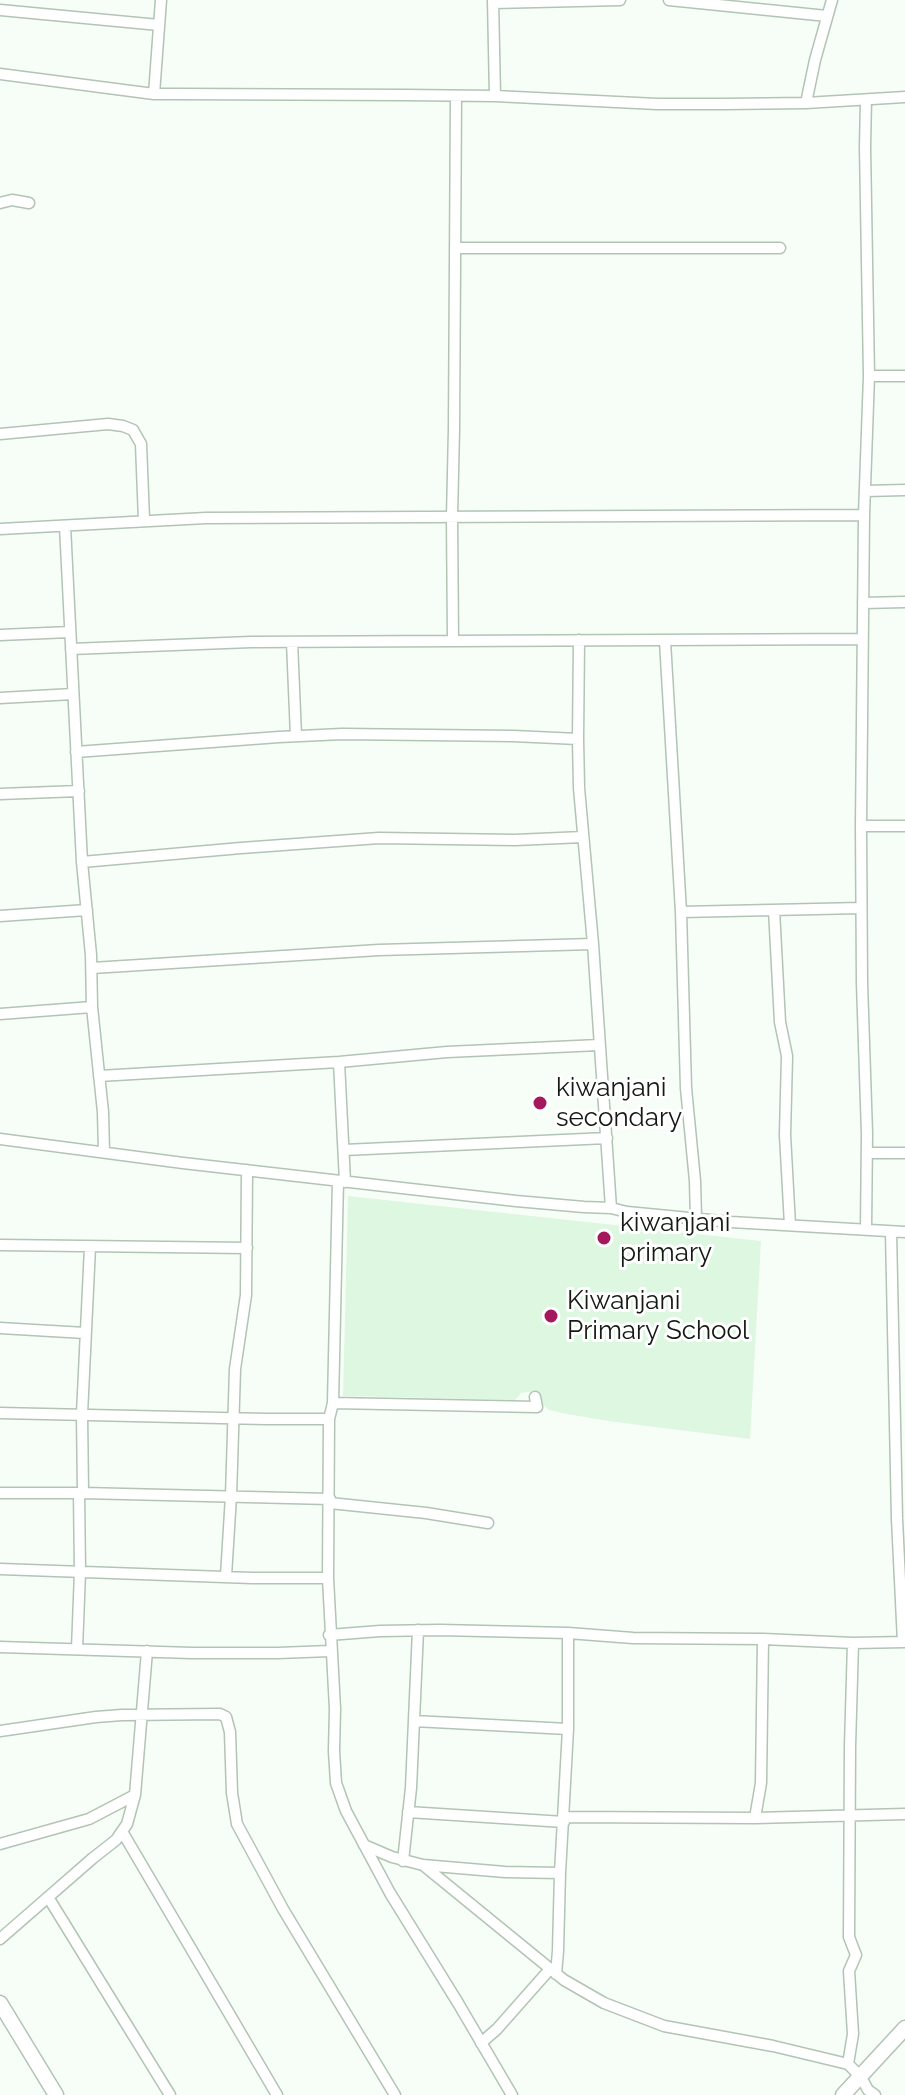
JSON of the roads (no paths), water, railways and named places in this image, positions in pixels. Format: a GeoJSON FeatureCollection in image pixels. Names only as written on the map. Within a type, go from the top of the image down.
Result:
{"type":"FeatureCollection","features":[{"type":"Feature","properties":{"kind":"street"},"geometry":{"type":"LineString","coordinates":[[154,94],[161,0]]}},
{"type":"Feature","properties":{"kind":"street"},"geometry":{"type":"LineString","coordinates":[[495,96],[493,1],[620,0]]}},
{"type":"Feature","properties":{"kind":"street"},"geometry":{"type":"LineString","coordinates":[[669,0],[827,16]]}},
{"type":"Feature","properties":{"kind":"street"},"geometry":{"type":"LineString","coordinates":[[806,103],[832,0]]}},
{"type":"Feature","properties":{"kind":"street"},"geometry":{"type":"LineString","coordinates":[[0,10],[159,25]]}},
{"type":"Feature","properties":{"kind":"street"},"geometry":{"type":"LineString","coordinates":[[0,74],[154,94],[495,96],[657,104],[806,103],[905,97]]}},
{"type":"Feature","properties":{"kind":"street"},"geometry":{"type":"LineString","coordinates":[[453,640],[456,96]]}},
{"type":"Feature","properties":{"kind":"street"},"geometry":{"type":"LineString","coordinates":[[866,100],[869,376],[864,515],[861,826],[866,1229]]}},
{"type":"Feature","properties":{"kind":"street"},"geometry":{"type":"LineString","coordinates":[[0,203],[12,200],[29,203]]}},
{"type":"Feature","properties":{"kind":"street"},"geometry":{"type":"LineString","coordinates":[[455,248],[780,248]]}},
{"type":"Feature","properties":{"kind":"street"},"geometry":{"type":"LineString","coordinates":[[869,376],[905,376]]}},
{"type":"Feature","properties":{"kind":"street"},"geometry":{"type":"LineString","coordinates":[[0,434],[108,424],[133,430],[141,444],[144,520]]}},
{"type":"Feature","properties":{"kind":"street"},"geometry":{"type":"LineString","coordinates":[[865,491],[905,490]]}},
{"type":"Feature","properties":{"kind":"street"},"geometry":{"type":"LineString","coordinates":[[0,529],[144,520],[864,515]]}},
{"type":"Feature","properties":{"kind":"street"},"geometry":{"type":"LineString","coordinates":[[65,526],[82,862],[104,1152]]}},
{"type":"Feature","properties":{"kind":"street"},"geometry":{"type":"LineString","coordinates":[[863,603],[905,602]]}},
{"type":"Feature","properties":{"kind":"street"},"geometry":{"type":"LineString","coordinates":[[0,635],[70,632]]}},
{"type":"Feature","properties":{"kind":"street"},"geometry":{"type":"LineString","coordinates":[[71,649],[292,642],[862,639]]}},
{"type":"Feature","properties":{"kind":"street"},"geometry":{"type":"LineString","coordinates":[[579,640],[579,788],[611,1208]]}},
{"type":"Feature","properties":{"kind":"street"},"geometry":{"type":"LineString","coordinates":[[665,641],[681,912],[687,1108],[696,1219]]}},
{"type":"Feature","properties":{"kind":"street"},"geometry":{"type":"LineString","coordinates":[[292,642],[296,736]]}},
{"type":"Feature","properties":{"kind":"street"},"geometry":{"type":"LineString","coordinates":[[0,698],[73,694]]}},
{"type":"Feature","properties":{"kind":"street"},"geometry":{"type":"LineString","coordinates":[[76,752],[342,734],[578,739]]}},
{"type":"Feature","properties":{"kind":"street"},"geometry":{"type":"LineString","coordinates":[[0,794],[79,791]]}},
{"type":"Feature","properties":{"kind":"street"},"geometry":{"type":"LineString","coordinates":[[861,826],[905,826]]}},
{"type":"Feature","properties":{"kind":"street"},"geometry":{"type":"LineString","coordinates":[[82,862],[379,838],[515,840],[583,837]]}},
{"type":"Feature","properties":{"kind":"street"},"geometry":{"type":"LineString","coordinates":[[681,912],[861,908]]}},
{"type":"Feature","properties":{"kind":"street"},"geometry":{"type":"LineString","coordinates":[[0,916],[87,910]]}},
{"type":"Feature","properties":{"kind":"street"},"geometry":{"type":"LineString","coordinates":[[774,910],[780,1022],[787,1056],[785,1135],[790,1225]]}},
{"type":"Feature","properties":{"kind":"street"},"geometry":{"type":"LineString","coordinates":[[92,968],[391,949],[593,944]]}},
{"type":"Feature","properties":{"kind":"street"},"geometry":{"type":"LineString","coordinates":[[0,1014],[92,1007]]}},
{"type":"Feature","properties":{"kind":"street"},"geometry":{"type":"LineString","coordinates":[[99,1076],[339,1062],[447,1052],[599,1045]]}},
{"type":"Feature","properties":{"kind":"street"},"geometry":{"type":"LineString","coordinates":[[339,1062],[344,1150],[333,1403],[329,1419],[328,1578],[336,1783],[341,1801],[402,1915],[512,2095]]}},
{"type":"Feature","properties":{"kind":"street"},"geometry":{"type":"LineString","coordinates":[[344,1150],[607,1138]]}},
{"type":"Feature","properties":{"kind":"street"},"geometry":{"type":"LineString","coordinates":[[0,1139],[549,1204],[696,1219],[905,1232]]}},
{"type":"Feature","properties":{"kind":"street"},"geometry":{"type":"LineString","coordinates":[[867,1153],[905,1153]]}},
{"type":"Feature","properties":{"kind":"street"},"geometry":{"type":"LineString","coordinates":[[226,1576],[235,1369],[246,1295],[247,1170]]}},
{"type":"Feature","properties":{"kind":"street"},"geometry":{"type":"LineString","coordinates":[[329,1635],[418,1630],[568,1633],[633,1638],[904,1642],[897,1519],[901,1468],[891,1232]]}},
{"type":"Feature","properties":{"kind":"street"},"geometry":{"type":"LineString","coordinates":[[0,1245],[247,1248]]}},
{"type":"Feature","properties":{"kind":"street"},"geometry":{"type":"LineString","coordinates":[[77,1649],[82,1414],[90,1247]]}},
{"type":"Feature","properties":{"kind":"street"},"geometry":{"type":"LineString","coordinates":[[0,1328],[85,1333]]}},
{"type":"Feature","properties":{"kind":"street"},"geometry":{"type":"LineString","coordinates":[[333,1403],[537,1407],[535,1397]]}},
{"type":"Feature","properties":{"kind":"street"},"geometry":{"type":"LineString","coordinates":[[0,1413],[329,1419]]}},
{"type":"Feature","properties":{"kind":"street"},"geometry":{"type":"LineString","coordinates":[[0,1493],[231,1496],[330,1501],[488,1523]]}},
{"type":"Feature","properties":{"kind":"street"},"geometry":{"type":"LineString","coordinates":[[0,1569],[328,1578]]}},
{"type":"Feature","properties":{"kind":"street"},"geometry":{"type":"LineString","coordinates":[[403,1861],[418,1630]]}},
{"type":"Feature","properties":{"kind":"street"},"geometry":{"type":"LineString","coordinates":[[481,2043],[553,1972],[558,1951],[568,1729],[568,1633]]}},
{"type":"Feature","properties":{"kind":"street"},"geometry":{"type":"LineString","coordinates":[[755,1818],[761,1783],[763,1639]]}},
{"type":"Feature","properties":{"kind":"street"},"geometry":{"type":"LineString","coordinates":[[848,2064],[853,2034],[849,1971],[856,1955],[849,1937],[853,1643]]}},
{"type":"Feature","properties":{"kind":"street"},"geometry":{"type":"LineString","coordinates":[[0,1647],[278,1653],[330,1651]]}},
{"type":"Feature","properties":{"kind":"street"},"geometry":{"type":"LineString","coordinates":[[0,1939],[123,1833],[135,1795],[147,1651]]}},
{"type":"Feature","properties":{"kind":"street"},"geometry":{"type":"LineString","coordinates":[[0,1731],[96,1717],[141,1714],[220,1714],[226,1717],[230,1732],[232,1793],[237,1824],[283,1909],[395,2095]]}},
{"type":"Feature","properties":{"kind":"street"},"geometry":{"type":"LineString","coordinates":[[414,1721],[568,1729]]}},
{"type":"Feature","properties":{"kind":"street"},"geometry":{"type":"LineString","coordinates":[[0,1844],[89,1819],[135,1795]]}},
{"type":"Feature","properties":{"kind":"street"},"geometry":{"type":"LineString","coordinates":[[408,1812],[564,1819],[905,1814]]}},
{"type":"Feature","properties":{"kind":"street"},"geometry":{"type":"LineString","coordinates":[[123,1833],[277,2095]]}},
{"type":"Feature","properties":{"kind":"street"},"geometry":{"type":"LineString","coordinates":[[364,1845],[403,1861],[423,1865],[560,1873]]}},
{"type":"Feature","properties":{"kind":"street"},"geometry":{"type":"LineString","coordinates":[[423,1865],[553,1972],[604,2003],[664,2026],[848,2064],[867,2089]]}},
{"type":"Feature","properties":{"kind":"street"},"geometry":{"type":"LineString","coordinates":[[48,1897],[170,2095]]}},
{"type":"Feature","properties":{"kind":"street"},"geometry":{"type":"LineString","coordinates":[[0,2003],[56,2095]]}},
{"type":"Feature","properties":{"kind":"street"},"geometry":{"type":"LineString","coordinates":[[843,2095],[867,2089],[905,2028]]}},
{"type":"Feature","properties":{"kind":"place","name":"kiwanjani secondary"},"geometry":{"type":"Point","coordinates":[540,1103]}},
{"type":"Feature","properties":{"kind":"place","name":"kiwanjani primary"},"geometry":{"type":"Point","coordinates":[604,1238]}},
{"type":"Feature","properties":{"kind":"place","name":"Kiwanjani Primary School"},"geometry":{"type":"Point","coordinates":[551,1316]}}]}
